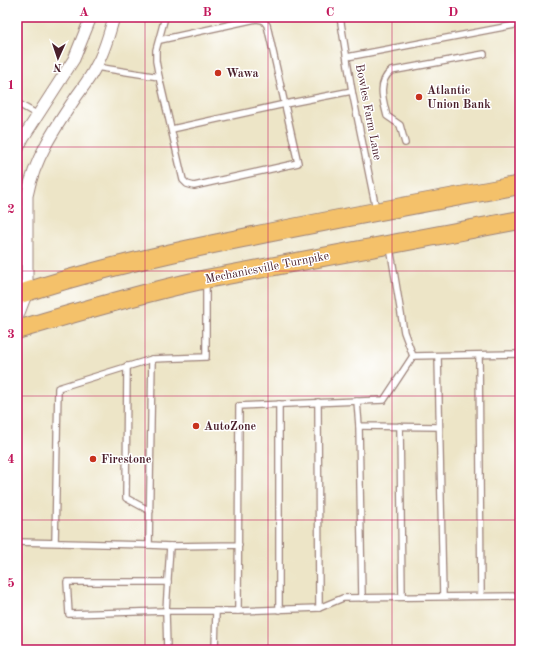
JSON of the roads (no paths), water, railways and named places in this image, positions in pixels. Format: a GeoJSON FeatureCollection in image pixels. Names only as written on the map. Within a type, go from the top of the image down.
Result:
{"type":"FeatureCollection","features":[{"type":"Feature","properties":{"kind":"highway"},"geometry":{"type":"LineString","coordinates":[[22,293],[95,271],[187,249],[349,216],[520,184]]}},
{"type":"Feature","properties":{"kind":"highway","name":"Mechanicsville Turnpike"},"geometry":{"type":"LineString","coordinates":[[17,330],[83,310],[206,279],[520,220]]}},
{"type":"Feature","properties":{"kind":"street"},"geometry":{"type":"LineString","coordinates":[[17,150],[22,138],[38,116],[74,59],[92,17]]}},
{"type":"Feature","properties":{"kind":"street"},"geometry":{"type":"LineString","coordinates":[[17,318],[22,293],[27,202],[30,182],[36,165],[51,135],[96,67],[106,44],[114,17]]}},
{"type":"Feature","properties":{"kind":"lane"},"geometry":{"type":"LineString","coordinates":[[160,40],[256,19],[262,20],[267,25],[298,163],[194,186],[187,184],[183,180],[156,61],[156,50],[160,40],[165,17]]}},
{"type":"Feature","properties":{"kind":"lane","name":"Bowles Farm Lane"},"geometry":{"type":"LineString","coordinates":[[340,17],[352,91],[376,211]]}},
{"type":"Feature","properties":{"kind":"lane"},"geometry":{"type":"LineString","coordinates":[[347,57],[520,24]]}},
{"type":"Feature","properties":{"kind":"lane"},"geometry":{"type":"LineString","coordinates":[[405,143],[400,125],[387,116],[382,95],[386,76],[391,71],[484,54]]}},
{"type":"Feature","properties":{"kind":"lane"},"geometry":{"type":"LineString","coordinates":[[96,67],[159,76]]}},
{"type":"Feature","properties":{"kind":"lane"},"geometry":{"type":"LineString","coordinates":[[172,129],[352,91]]}},
{"type":"Feature","properties":{"kind":"lane"},"geometry":{"type":"LineString","coordinates":[[17,103],[38,116]]}},
{"type":"Feature","properties":{"kind":"lane"},"geometry":{"type":"LineString","coordinates":[[389,244],[404,332],[413,356]]}},
{"type":"Feature","properties":{"kind":"lane"},"geometry":{"type":"LineString","coordinates":[[55,543],[58,388],[152,359],[206,357],[206,279]]}},
{"type":"Feature","properties":{"kind":"lane"},"geometry":{"type":"LineString","coordinates":[[413,356],[520,354]]}},
{"type":"Feature","properties":{"kind":"lane"},"geometry":{"type":"LineString","coordinates":[[479,355],[481,596]]}},
{"type":"Feature","properties":{"kind":"lane"},"geometry":{"type":"LineString","coordinates":[[238,612],[239,406],[384,400],[413,356]]}},
{"type":"Feature","properties":{"kind":"lane"},"geometry":{"type":"LineString","coordinates":[[438,356],[442,596]]}},
{"type":"Feature","properties":{"kind":"lane"},"geometry":{"type":"LineString","coordinates":[[149,545],[152,359]]}},
{"type":"Feature","properties":{"kind":"lane"},"geometry":{"type":"LineString","coordinates":[[127,366],[126,498],[150,511]]}},
{"type":"Feature","properties":{"kind":"lane"},"geometry":{"type":"LineString","coordinates":[[357,401],[359,426],[362,598]]}},
{"type":"Feature","properties":{"kind":"lane"},"geometry":{"type":"LineString","coordinates":[[318,402],[319,608]]}},
{"type":"Feature","properties":{"kind":"lane"},"geometry":{"type":"LineString","coordinates":[[279,404],[279,610]]}},
{"type":"Feature","properties":{"kind":"lane"},"geometry":{"type":"LineString","coordinates":[[359,426],[439,426]]}},
{"type":"Feature","properties":{"kind":"lane"},"geometry":{"type":"LineString","coordinates":[[400,426],[402,597]]}},
{"type":"Feature","properties":{"kind":"lane"},"geometry":{"type":"LineString","coordinates":[[17,542],[170,546],[238,545]]}},
{"type":"Feature","properties":{"kind":"lane"},"geometry":{"type":"LineString","coordinates":[[167,650],[166,611],[170,546]]}},
{"type":"Feature","properties":{"kind":"lane"},"geometry":{"type":"LineString","coordinates":[[168,582],[67,582],[69,614],[166,611],[238,612],[319,608],[343,598],[520,596]]}},
{"type":"Feature","properties":{"kind":"lane"},"geometry":{"type":"LineString","coordinates":[[215,650],[216,612]]}},
{"type":"Feature","properties":{"kind":"place","name":"Wawa"},"geometry":{"type":"Point","coordinates":[218,73]}},
{"type":"Feature","properties":{"kind":"place","name":"Atlantic Union Bank"},"geometry":{"type":"Point","coordinates":[419,97]}},
{"type":"Feature","properties":{"kind":"place","name":"AutoZone"},"geometry":{"type":"Point","coordinates":[196,426]}},
{"type":"Feature","properties":{"kind":"place","name":"Firestone"},"geometry":{"type":"Point","coordinates":[93,459]}}]}
